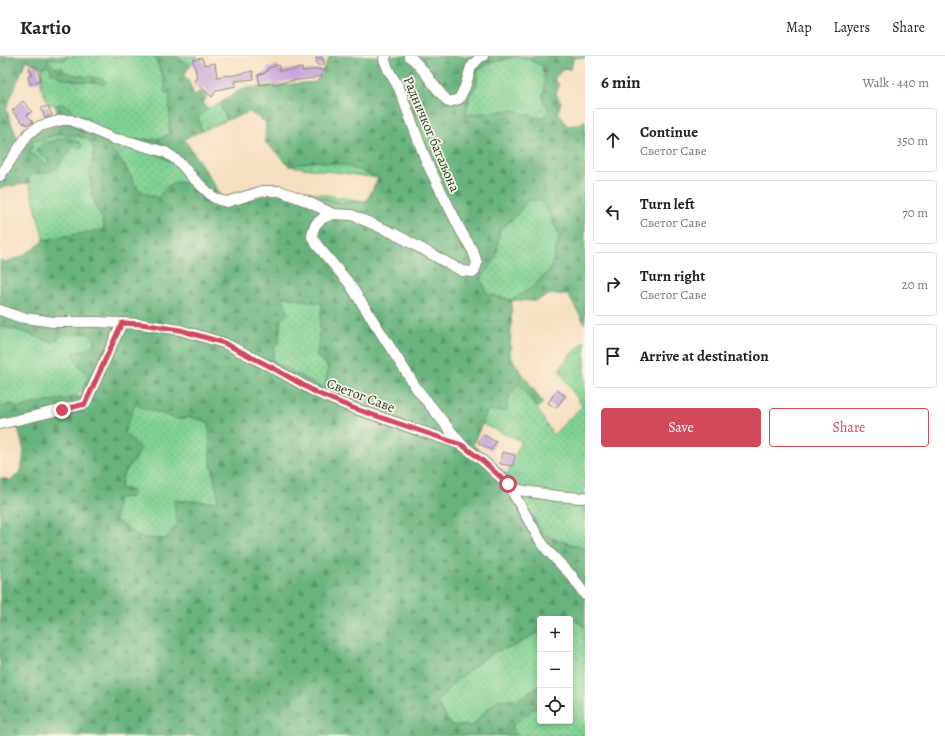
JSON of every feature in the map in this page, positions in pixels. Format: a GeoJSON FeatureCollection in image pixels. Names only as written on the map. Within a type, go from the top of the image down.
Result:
{"type":"FeatureCollection","features":[{"type":"Feature","properties":{"kind":"street","name":"Радничког батаљона"},"geometry":{"type":"LineString","coordinates":[[0,176],[29,133],[40,126],[62,120],[71,120],[114,139],[127,141],[165,152],[174,158],[209,193],[219,200],[227,202],[263,191],[280,192],[304,200],[333,214],[352,215],[393,233],[462,271],[474,272],[478,263],[474,251],[462,233],[427,163],[399,88],[389,71],[384,58],[386,56]]}},
{"type":"Feature","properties":{"kind":"street","name":"Радничког батаљона"},"geometry":{"type":"LineString","coordinates":[[409,56],[442,96],[449,102],[459,99],[465,87],[471,67],[480,57],[483,56]]}},
{"type":"Feature","properties":{"kind":"street"},"geometry":{"type":"LineString","coordinates":[[333,214],[323,218],[316,224],[312,237],[316,245],[349,283],[417,389],[462,445]]}},
{"type":"Feature","properties":{"kind":"street","name":"Светог Саве"},"geometry":{"type":"LineString","coordinates":[[0,310],[19,317],[53,322],[141,324],[180,330],[224,343],[317,393],[353,408],[462,445],[483,461],[508,484],[519,490],[556,496],[585,497]]}},
{"type":"Feature","properties":{"kind":"street"},"geometry":{"type":"LineString","coordinates":[[0,424],[85,404],[122,323]]}},
{"type":"Feature","properties":{"kind":"street"},"geometry":{"type":"LineString","coordinates":[[508,484],[540,540],[548,551],[572,576],[585,595]]}},
{"type":"Feature","properties":{"kind":"green space"},"geometry":{"type":"Polygon","coordinates":[[[0,56],[67,56],[66,60],[46,59],[56,68],[62,67],[65,72],[85,77],[91,76],[106,81],[104,84],[70,80],[58,76],[52,72],[48,65],[42,68],[26,60],[6,109],[17,138],[58,125],[56,106],[59,104],[67,105],[78,118],[88,117],[89,121],[87,125],[113,150],[127,169],[136,187],[145,194],[158,198],[164,189],[170,184],[188,183],[193,175],[135,141],[137,139],[153,140],[169,135],[170,96],[164,91],[166,82],[154,56],[175,56],[190,66],[184,75],[190,84],[194,96],[200,91],[207,96],[203,103],[208,109],[198,118],[202,131],[184,139],[224,199],[297,191],[303,198],[313,200],[320,197],[345,204],[357,200],[367,201],[378,178],[345,165],[317,161],[289,166],[265,142],[266,122],[249,112],[227,120],[220,103],[244,88],[316,82],[330,56],[517,56],[585,56],[585,58],[574,57],[571,69],[562,70],[554,79],[559,85],[556,94],[561,102],[558,112],[567,126],[580,124],[585,120],[585,324],[568,295],[551,294],[534,301],[512,300],[510,356],[543,403],[537,408],[519,383],[508,398],[507,411],[487,411],[473,445],[507,475],[544,535],[585,549],[585,627],[573,619],[573,616],[537,616],[537,633],[514,646],[493,652],[456,680],[436,702],[451,725],[472,726],[497,700],[517,699],[537,688],[537,705],[512,726],[517,736],[0,736],[0,478],[11,480],[21,472],[24,451],[18,428],[12,425],[0,430],[0,407],[11,404],[18,408],[82,397],[89,374],[76,362],[74,353],[92,348],[95,340],[88,333],[63,335],[53,343],[24,332],[0,326],[0,260],[5,262],[20,257],[35,248],[44,240],[104,229],[103,220],[97,210],[92,195],[90,175],[94,148],[87,138],[71,134],[59,134],[53,135],[43,141],[37,139],[32,141],[32,148],[28,153],[47,165],[48,160],[35,151],[42,144],[67,137],[80,143],[82,147],[78,148],[75,145],[56,169],[45,173],[30,175],[29,183],[0,188],[0,56]],[[517,56],[490,63],[477,71],[477,84],[470,95],[465,115],[513,110],[541,119],[549,110],[543,99],[545,81],[542,65],[517,56]],[[528,199],[514,218],[500,229],[496,257],[481,279],[487,294],[512,300],[530,289],[550,270],[560,236],[543,202],[528,199]],[[282,296],[288,313],[280,320],[279,344],[274,347],[273,361],[325,390],[328,366],[317,357],[322,304],[282,296]],[[135,405],[124,432],[141,449],[123,475],[120,488],[134,491],[131,497],[117,498],[115,521],[142,538],[166,539],[177,525],[174,500],[219,502],[210,458],[209,422],[191,417],[178,419],[135,405]]]}},
{"type":"Feature","properties":{"kind":"green space"},"geometry":{"type":"Polygon","coordinates":[[[67,56],[154,56],[170,95],[169,135],[153,140],[138,139],[193,174],[188,183],[176,182],[158,198],[137,189],[131,176],[118,157],[78,118],[59,104],[56,106],[48,103],[41,87],[42,68],[48,65],[52,73],[104,84],[106,81],[63,72],[54,67],[46,58],[66,60],[67,56]]]}},
{"type":"Feature","properties":{"kind":"green space"},"geometry":{"type":"Polygon","coordinates":[[[175,56],[198,56],[190,66],[175,56]]]}},
{"type":"Feature","properties":{"kind":"green space"},"geometry":{"type":"Polygon","coordinates":[[[517,56],[542,65],[545,81],[543,99],[549,110],[541,119],[513,110],[465,115],[470,95],[477,84],[477,71],[490,63],[517,56]]]}},
{"type":"Feature","properties":{"kind":"green space"},"geometry":{"type":"Polygon","coordinates":[[[220,103],[227,120],[202,131],[198,117],[208,109],[220,103]]]}},
{"type":"Feature","properties":{"kind":"green space"},"geometry":{"type":"Polygon","coordinates":[[[62,134],[87,138],[94,148],[90,175],[97,210],[103,220],[104,230],[44,240],[29,183],[30,175],[45,173],[75,145],[81,148],[67,137],[56,140],[47,165],[28,153],[32,148],[32,141],[37,139],[43,141],[47,137],[62,134]]]}},
{"type":"Feature","properties":{"kind":"green space"},"geometry":{"type":"Polygon","coordinates":[[[317,161],[345,165],[378,178],[289,166],[317,161]]]}},
{"type":"Feature","properties":{"kind":"green space"},"geometry":{"type":"Polygon","coordinates":[[[297,191],[357,200],[345,204],[320,197],[313,200],[303,198],[297,191]]]}},
{"type":"Feature","properties":{"kind":"green space"},"geometry":{"type":"Polygon","coordinates":[[[528,199],[543,202],[560,236],[550,270],[530,289],[512,300],[487,294],[481,279],[496,257],[500,229],[514,218],[528,199]]]}},
{"type":"Feature","properties":{"kind":"green space"},"geometry":{"type":"Polygon","coordinates":[[[282,296],[322,304],[317,357],[329,366],[325,390],[273,361],[274,347],[279,343],[282,296]]]}},
{"type":"Feature","properties":{"kind":"green space"},"geometry":{"type":"Polygon","coordinates":[[[0,326],[44,334],[88,333],[95,340],[92,348],[76,362],[89,374],[84,388],[76,397],[18,408],[11,404],[0,407],[0,326]]]}},
{"type":"Feature","properties":{"kind":"green space"},"geometry":{"type":"Polygon","coordinates":[[[585,341],[585,549],[544,535],[507,475],[521,441],[482,424],[487,411],[507,398],[519,383],[537,408],[553,435],[582,406],[559,370],[567,358],[585,341]]]}},
{"type":"Feature","properties":{"kind":"green space"},"geometry":{"type":"Polygon","coordinates":[[[135,405],[178,419],[191,417],[209,422],[210,458],[220,502],[177,525],[166,539],[142,538],[115,520],[117,498],[131,497],[133,490],[120,488],[123,475],[141,449],[123,432],[135,405]]]}},
{"type":"Feature","properties":{"kind":"green space"},"geometry":{"type":"Polygon","coordinates":[[[573,619],[585,627],[585,736],[517,736],[512,726],[537,705],[537,724],[573,724],[573,619]]]}},
{"type":"Feature","properties":{"kind":"green space"},"geometry":{"type":"Polygon","coordinates":[[[537,633],[537,688],[517,699],[497,700],[472,726],[451,725],[436,702],[456,680],[493,652],[514,646],[537,633]]]}},
{"type":"Feature","properties":{"kind":"building"},"geometry":{"type":"Polygon","coordinates":[[[202,58],[204,65],[215,63],[217,77],[253,71],[254,79],[235,81],[236,86],[217,90],[212,97],[194,81],[197,77],[193,60],[202,58]]]}},
{"type":"Feature","properties":{"kind":"building"},"geometry":{"type":"Polygon","coordinates":[[[316,58],[323,58],[324,65],[317,65],[316,58]]]}},
{"type":"Feature","properties":{"kind":"building"},"geometry":{"type":"Polygon","coordinates":[[[36,65],[41,80],[30,84],[28,76],[32,75],[29,67],[36,65]]]}},
{"type":"Feature","properties":{"kind":"building"},"geometry":{"type":"Polygon","coordinates":[[[278,65],[280,71],[302,68],[303,71],[321,69],[322,76],[283,82],[274,85],[273,83],[260,85],[258,75],[268,71],[267,69],[278,65]]]}},
{"type":"Feature","properties":{"kind":"building"},"geometry":{"type":"Polygon","coordinates":[[[23,101],[32,111],[27,115],[33,122],[27,125],[25,122],[24,124],[12,111],[23,101]]]}},
{"type":"Feature","properties":{"kind":"building"},"geometry":{"type":"Polygon","coordinates":[[[48,106],[52,115],[45,118],[41,108],[48,106]]]}},
{"type":"Feature","properties":{"kind":"building"},"geometry":{"type":"Polygon","coordinates":[[[557,390],[565,396],[556,408],[548,403],[557,390]]]}},
{"type":"Feature","properties":{"kind":"building"},"geometry":{"type":"Polygon","coordinates":[[[483,434],[496,442],[491,450],[478,443],[483,434]]]}},
{"type":"Feature","properties":{"kind":"building"},"geometry":{"type":"Polygon","coordinates":[[[502,452],[515,455],[513,466],[500,464],[502,452]]]}},
{"type":"Feature","properties":{"kind":"route"},"geometry":{"type":"LineString","coordinates":[[62,410],[85,404],[122,323],[141,324],[180,330],[224,343],[317,393],[353,408],[462,445],[483,461],[508,484]]}}]}
